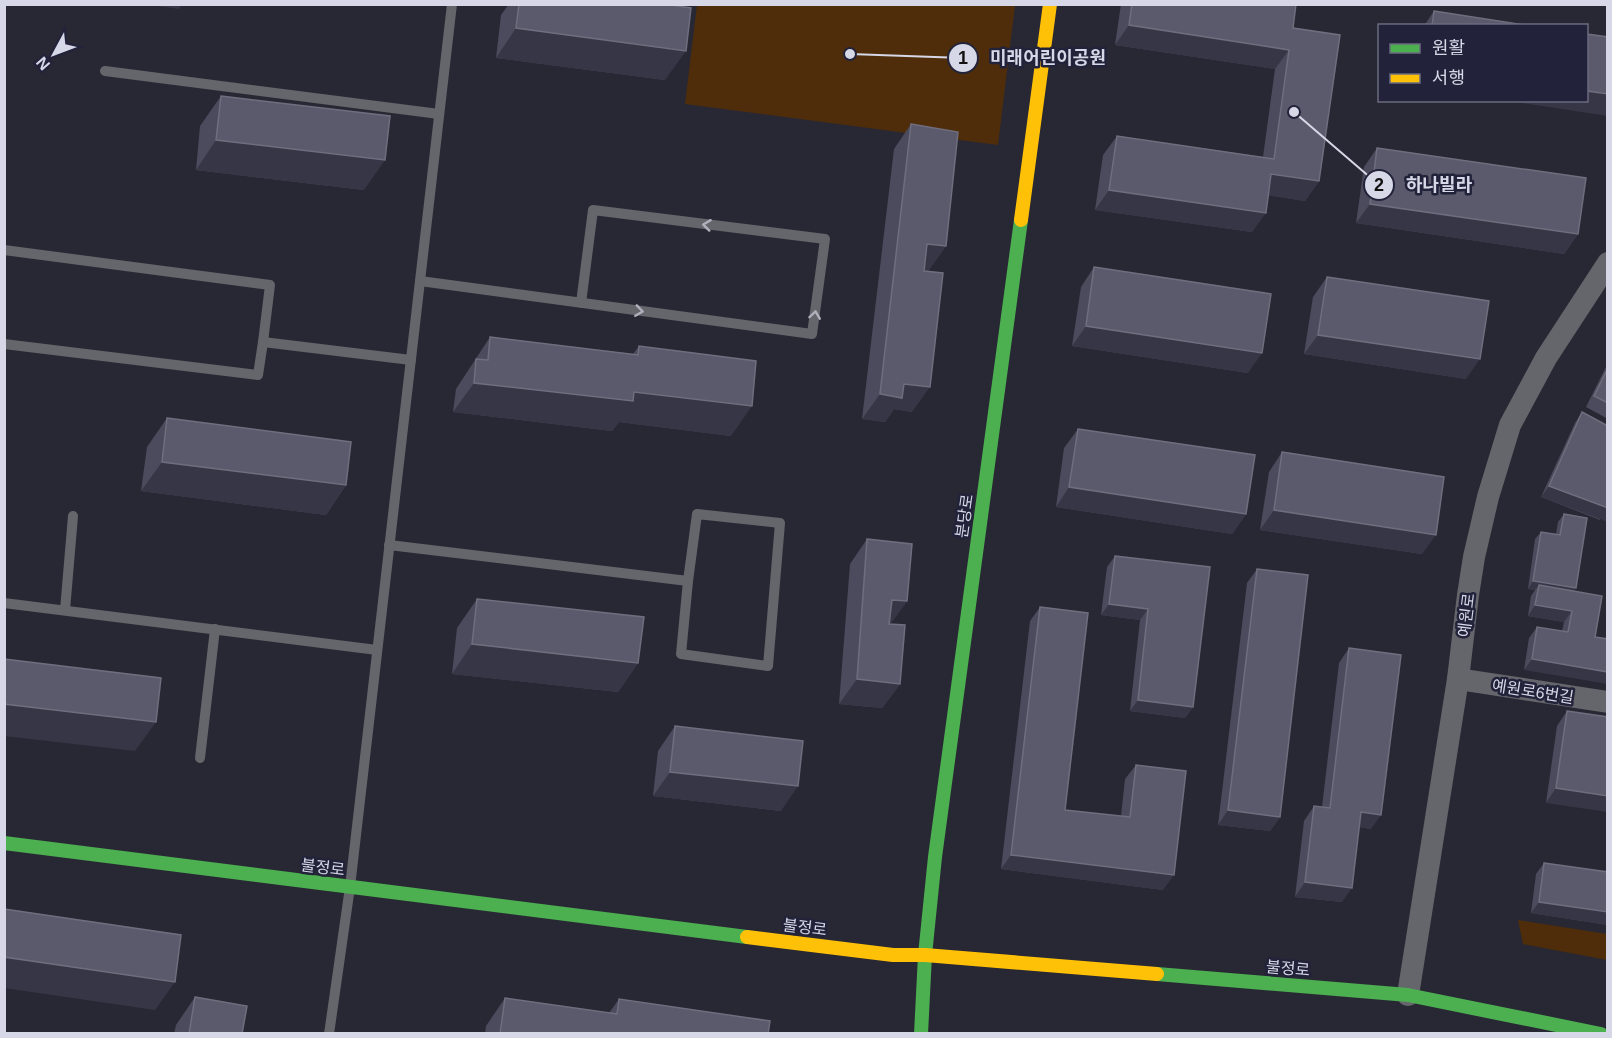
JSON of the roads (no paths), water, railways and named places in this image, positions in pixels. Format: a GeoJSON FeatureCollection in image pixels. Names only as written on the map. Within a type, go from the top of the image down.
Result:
{"type":"FeatureCollection","features":[{"type":"Feature","properties":{"kind":"main road","name":"분당로"},"geometry":{"type":"LineString","coordinates":[[921,1034],[925,955],[937,845],[1050,4]]}},
{"type":"Feature","properties":{"kind":"main road","name":"불정로"},"geometry":{"type":"LineString","coordinates":[[4,843],[882,953],[1034,963],[1408,995],[1601,1034]]}},
{"type":"Feature","properties":{"kind":"street","name":"예원로"},"geometry":{"type":"LineString","coordinates":[[1408,995],[1458,679],[1474,557],[1488,497],[1510,425],[1546,358],[1608,263]]}},
{"type":"Feature","properties":{"kind":"street","name":"예원로6번길"},"geometry":{"type":"LineString","coordinates":[[1458,679],[1608,702]]}},
{"type":"Feature","properties":{"kind":"lane"},"geometry":{"type":"LineString","coordinates":[[329,1034],[350,887],[452,4]]}},
{"type":"Feature","properties":{"kind":"lane"},"geometry":{"type":"LineString","coordinates":[[105,70],[439,114]]}},
{"type":"Feature","properties":{"kind":"lane"},"geometry":{"type":"LineString","coordinates":[[420,281],[581,303],[812,334],[825,239],[593,210],[581,303]]}},
{"type":"Feature","properties":{"kind":"lane"},"geometry":{"type":"LineString","coordinates":[[4,250],[270,285],[258,375],[4,344]]}},
{"type":"Feature","properties":{"kind":"lane"},"geometry":{"type":"LineString","coordinates":[[263,342],[411,360]]}},
{"type":"Feature","properties":{"kind":"lane"},"geometry":{"type":"LineString","coordinates":[[697,513],[780,523],[768,666],[681,654],[688,581],[697,513]]}},
{"type":"Feature","properties":{"kind":"lane"},"geometry":{"type":"LineString","coordinates":[[65,610],[73,516]]}},
{"type":"Feature","properties":{"kind":"lane"},"geometry":{"type":"LineString","coordinates":[[389,545],[688,581]]}},
{"type":"Feature","properties":{"kind":"lane"},"geometry":{"type":"LineString","coordinates":[[4,603],[377,650]]}},
{"type":"Feature","properties":{"kind":"lane"},"geometry":{"type":"LineString","coordinates":[[200,758],[214,630]]}},
{"type":"Feature","properties":{"kind":"place","name":"미래어린이공원"},"geometry":{"type":"Point","coordinates":[850,54]}},
{"type":"Feature","properties":{"kind":"place","name":"하나빌라"},"geometry":{"type":"Point","coordinates":[1294,112]}}]}
